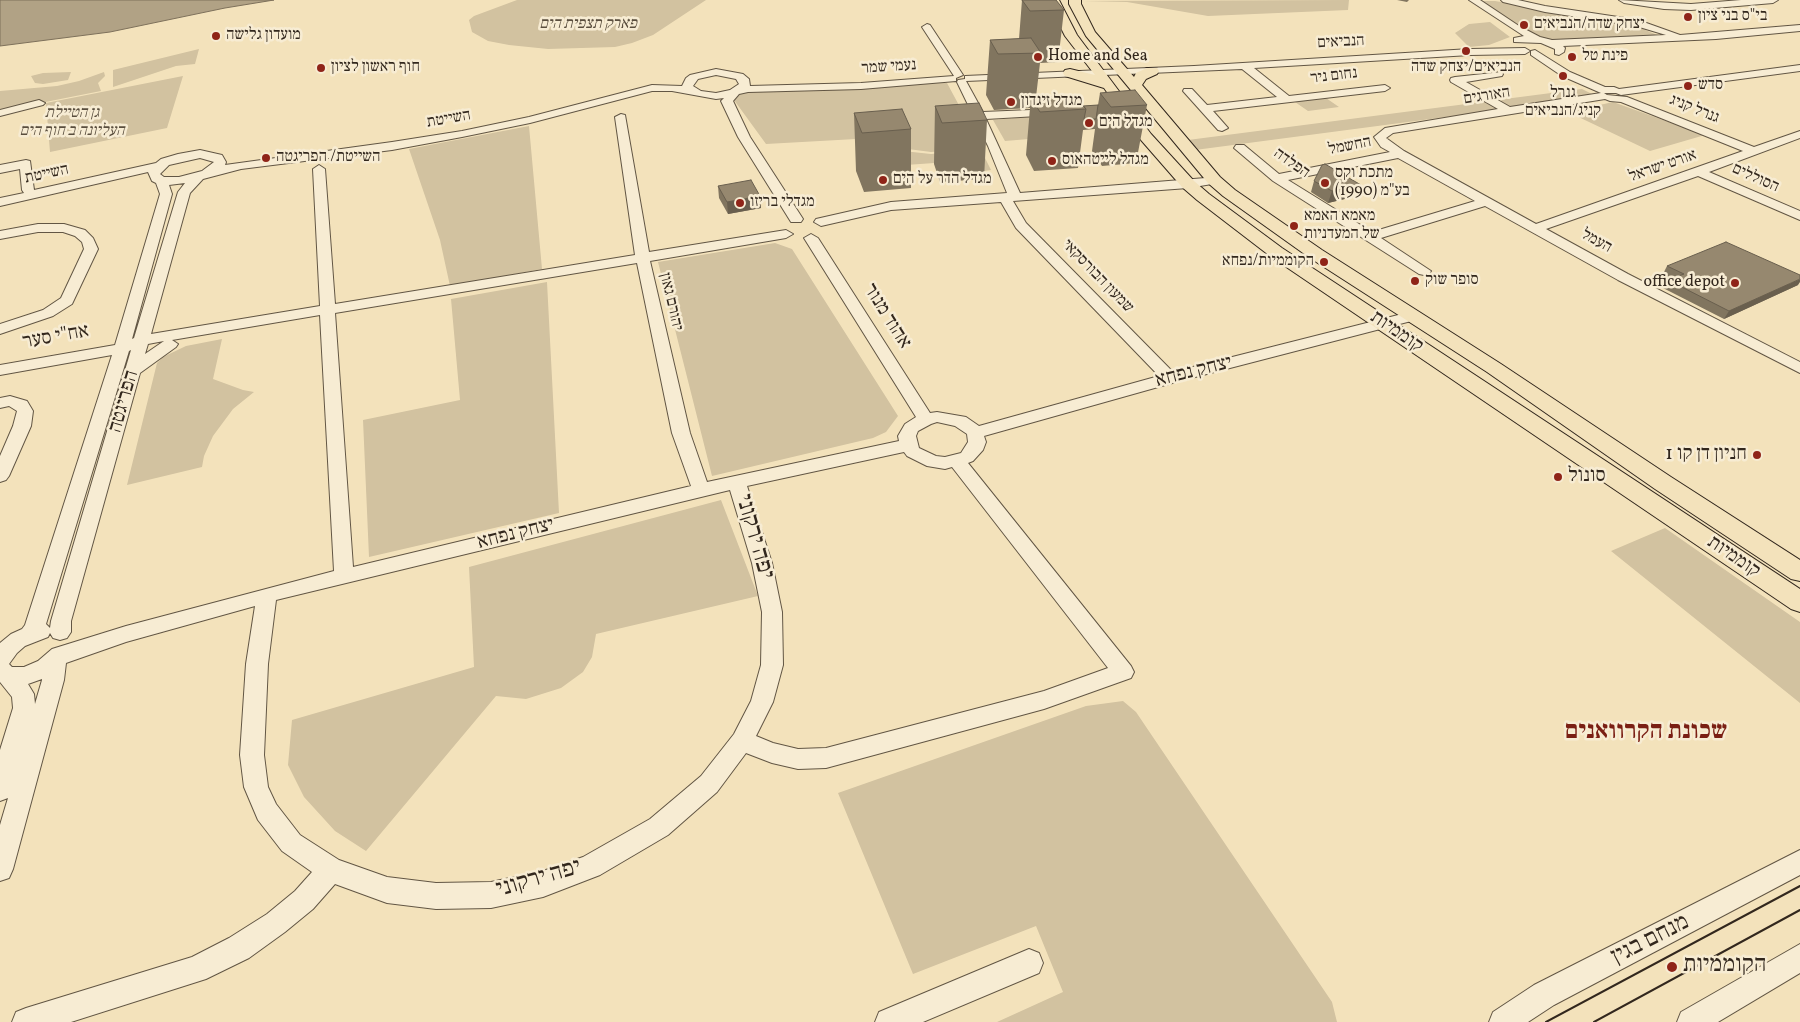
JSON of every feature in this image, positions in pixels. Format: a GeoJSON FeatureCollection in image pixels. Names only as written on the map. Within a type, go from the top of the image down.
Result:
{"type":"FeatureCollection","features":[{"type":"Feature","properties":{"kind":"main road","name":"קוממיות"},"geometry":{"type":"LineString","coordinates":[[1053,0],[1071,36],[1146,137],[1188,184],[1276,252],[1800,602]]}},
{"type":"Feature","properties":{"kind":"main road","name":"קוממיות"},"geometry":{"type":"LineString","coordinates":[[1075,0],[1075,4],[1090,33],[1214,180],[1287,234],[1800,572]]}},
{"type":"Feature","properties":{"kind":"main road"},"geometry":{"type":"LineString","coordinates":[[1118,66],[1148,69]]}},
{"type":"Feature","properties":{"kind":"main road"},"geometry":{"type":"LineString","coordinates":[[1134,84],[1148,69]]}},
{"type":"Feature","properties":{"kind":"main road"},"geometry":{"type":"LineString","coordinates":[[1071,71],[1088,77],[1098,71]]}},
{"type":"Feature","properties":{"kind":"main road"},"geometry":{"type":"LineString","coordinates":[[1071,71],[1098,71]]}},
{"type":"Feature","properties":{"kind":"street"},"geometry":{"type":"LineString","coordinates":[[1462,0],[1494,17],[1513,34],[1523,47],[1566,74],[1584,81]]}},
{"type":"Feature","properties":{"kind":"street"},"geometry":{"type":"LineString","coordinates":[[1474,0],[1516,28],[1556,49]]}},
{"type":"Feature","properties":{"kind":"street"},"geometry":{"type":"LineString","coordinates":[[1506,0],[1545,9],[1638,23],[1683,38]]}},
{"type":"Feature","properties":{"kind":"street"},"geometry":{"type":"LineString","coordinates":[[1624,0],[1664,6],[1691,7],[1773,0]]}},
{"type":"Feature","properties":{"kind":"street","name":"שמעון הבורסקאי"},"geometry":{"type":"LineString","coordinates":[[927,27],[960,79],[993,144],[1021,225],[1170,378]]}},
{"type":"Feature","properties":{"kind":"street"},"geometry":{"type":"LineString","coordinates":[[1523,47],[1556,49],[1800,28]]}},
{"type":"Feature","properties":{"kind":"street"},"geometry":{"type":"LineString","coordinates":[[1523,47],[1538,39]]}},
{"type":"Feature","properties":{"kind":"street","name":"הנביאים"},"geometry":{"type":"LineString","coordinates":[[1118,66],[1148,69],[1214,67],[1470,52],[1523,47]]}},
{"type":"Feature","properties":{"kind":"street","name":"הנביאים"},"geometry":{"type":"LineString","coordinates":[[1470,52],[1498,52],[1523,47]]}},
{"type":"Feature","properties":{"kind":"street"},"geometry":{"type":"LineString","coordinates":[[1556,49],[1557,62],[1563,67],[1602,93],[1622,96],[1800,68]]}},
{"type":"Feature","properties":{"kind":"street"},"geometry":{"type":"LineString","coordinates":[[1498,52],[1524,55],[1548,63]]}},
{"type":"Feature","properties":{"kind":"street","name":"נחום ניר"},"geometry":{"type":"LineString","coordinates":[[1243,65],[1286,99]]}},
{"type":"Feature","properties":{"kind":"street"},"geometry":{"type":"LineString","coordinates":[[1098,71],[1118,66]]}},
{"type":"Feature","properties":{"kind":"street","name":"נעמי שמר"},"geometry":{"type":"LineString","coordinates":[[733,96],[748,88],[827,88],[1071,71]]}},
{"type":"Feature","properties":{"kind":"street","name":"השייטת"},"geometry":{"type":"LineString","coordinates":[[3,203],[159,175],[182,157],[200,154],[237,160],[437,135],[531,116],[644,86],[707,73],[722,72],[744,78]]}},
{"type":"Feature","properties":{"kind":"street"},"geometry":{"type":"LineString","coordinates":[[1498,74],[1455,80],[1507,110]]}},
{"type":"Feature","properties":{"kind":"street"},"geometry":{"type":"LineString","coordinates":[[691,91],[687,87],[687,83],[694,77]]}},
{"type":"Feature","properties":{"kind":"street"},"geometry":{"type":"LineString","coordinates":[[708,96],[733,96],[745,85],[744,78]]}},
{"type":"Feature","properties":{"kind":"street","name":"נעמי שמר"},"geometry":{"type":"LineString","coordinates":[[744,78],[761,85],[827,88]]}},
{"type":"Feature","properties":{"kind":"street","name":"השייטת"},"geometry":{"type":"LineString","coordinates":[[3,203],[31,192],[159,175],[179,181],[241,165],[454,136],[538,118],[652,88],[672,88],[708,96]]}},
{"type":"Feature","properties":{"kind":"street","name":"נחום ניר"},"geometry":{"type":"LineString","coordinates":[[1204,108],[1385,88]]}},
{"type":"Feature","properties":{"kind":"street"},"geometry":{"type":"LineString","coordinates":[[1188,91],[1222,128]]}},
{"type":"Feature","properties":{"kind":"street","name":"האורגים"},"geometry":{"type":"LineString","coordinates":[[1380,137],[1389,130],[1602,93]]}},
{"type":"Feature","properties":{"kind":"street"},"geometry":{"type":"LineString","coordinates":[[733,96],[744,137],[796,219]]}},
{"type":"Feature","properties":{"kind":"street","name":"גנרל קניג"},"geometry":{"type":"LineString","coordinates":[[1622,96],[1753,151]]}},
{"type":"Feature","properties":{"kind":"street"},"geometry":{"type":"LineString","coordinates":[[0,113],[39,103]]}},
{"type":"Feature","properties":{"kind":"street"},"geometry":{"type":"LineString","coordinates":[[979,116],[1056,112]]}},
{"type":"Feature","properties":{"kind":"street","name":"יהורם גאון"},"geometry":{"type":"LineString","coordinates":[[621,117],[642,258],[681,432],[701,490]]}},
{"type":"Feature","properties":{"kind":"street","name":"אורט ישראל"},"geometry":{"type":"LineString","coordinates":[[1536,228],[1698,172],[1800,134]]}},
{"type":"Feature","properties":{"kind":"street","name":"העמל"},"geometry":{"type":"LineString","coordinates":[[1380,137],[1385,144],[1400,154],[1623,277],[1800,368]]}},
{"type":"Feature","properties":{"kind":"street","name":"הפלדה"},"geometry":{"type":"LineString","coordinates":[[1240,148],[1277,178],[1424,271]]}},
{"type":"Feature","properties":{"kind":"street","name":"החשמל"},"geometry":{"type":"LineString","coordinates":[[1277,178],[1400,154]]}},
{"type":"Feature","properties":{"kind":"street","name":"הפריגטה"},"geometry":{"type":"LineString","coordinates":[[0,869],[61,648],[62,620],[184,192],[218,166],[220,162],[218,158]]}},
{"type":"Feature","properties":{"kind":"street"},"geometry":{"type":"LineString","coordinates":[[0,169],[26,164],[31,192]]}},
{"type":"Feature","properties":{"kind":"street"},"geometry":{"type":"LineString","coordinates":[[319,169],[344,577]]}},
{"type":"Feature","properties":{"kind":"street","name":"הסוללים"},"geometry":{"type":"LineString","coordinates":[[1698,172],[1800,216]]}},
{"type":"Feature","properties":{"kind":"street","name":"הפריגטה"},"geometry":{"type":"LineString","coordinates":[[16,641],[35,627],[104,409],[166,194],[159,175]]}},
{"type":"Feature","properties":{"kind":"street"},"geometry":{"type":"LineString","coordinates":[[786,234],[784,226],[796,219],[810,218],[821,222],[891,206],[1188,184],[1214,180]]}},
{"type":"Feature","properties":{"kind":"street"},"geometry":{"type":"LineString","coordinates":[[1370,237],[1487,201]]}},
{"type":"Feature","properties":{"kind":"street"},"geometry":{"type":"LineString","coordinates":[[143,338],[175,339],[328,310],[786,234],[797,238],[811,238],[822,233],[824,230],[821,222]]}},
{"type":"Feature","properties":{"kind":"street"},"geometry":{"type":"LineString","coordinates":[[0,235],[38,228],[64,228],[80,233],[88,241],[91,249],[67,301],[48,314],[0,329]]}},
{"type":"Feature","properties":{"kind":"street","name":"אהוד מנור"},"geometry":{"type":"LineString","coordinates":[[811,238],[926,419]]}},
{"type":"Feature","properties":{"kind":"street","name":"יצחק נפחא"},"geometry":{"type":"LineString","coordinates":[[975,433],[1170,378],[1385,325],[1414,316]]}},
{"type":"Feature","properties":{"kind":"street"},"geometry":{"type":"LineString","coordinates":[[143,338],[158,333],[175,339]]}},
{"type":"Feature","properties":{"kind":"street","name":"אח\"י סער"},"geometry":{"type":"LineString","coordinates":[[0,370],[120,349],[143,338]]}},
{"type":"Feature","properties":{"kind":"street"},"geometry":{"type":"LineString","coordinates":[[134,370],[175,339]]}},
{"type":"Feature","properties":{"kind":"street"},"geometry":{"type":"LineString","coordinates":[[0,403],[10,401],[21,405],[25,411],[22,426],[2,468]]}},
{"type":"Feature","properties":{"kind":"street"},"geometry":{"type":"LineString","coordinates":[[937,417],[960,420],[975,433],[977,442],[974,450],[967,457],[957,461],[933,462],[913,452],[908,445],[907,436],[911,428],[926,419],[937,417]]}},
{"type":"Feature","properties":{"kind":"street","name":"יצחק נפחא"},"geometry":{"type":"LineString","coordinates":[[61,648],[126,634],[266,596],[701,490],[908,445]]}},
{"type":"Feature","properties":{"kind":"street"},"geometry":{"type":"LineString","coordinates":[[742,742],[772,753],[798,759],[826,758],[1044,700],[1123,672],[957,461]]}},
{"type":"Feature","properties":{"kind":"street","name":"יפה ירקוני"},"geometry":{"type":"LineString","coordinates":[[266,596],[253,707],[252,755],[256,787],[267,812],[291,843],[331,870],[387,890],[436,896],[491,895],[543,884],[591,866],[659,827],[709,784],[742,742],[762,702],[772,665],[772,612],[762,563],[737,483]]}},
{"type":"Feature","properties":{"kind":"street"},"geometry":{"type":"LineString","coordinates":[[47,630],[61,648],[31,674],[16,677],[2,671],[9,647],[16,641],[47,630]]}},
{"type":"Feature","properties":{"kind":"street"},"geometry":{"type":"LineString","coordinates":[[0,790],[24,708],[23,694],[2,671]]}},
{"type":"Feature","properties":{"kind":"street","name":"מנחם בגין"},"geometry":{"type":"LineString","coordinates":[[1503,1022],[1544,995],[1800,862]]}},
{"type":"Feature","properties":{"kind":"street"},"geometry":{"type":"LineString","coordinates":[[26,1022],[196,969],[239,948],[276,923],[304,900],[331,870]]}},
{"type":"Feature","properties":{"kind":"street"},"geometry":{"type":"LineString","coordinates":[[1691,1022],[1800,958]]}},
{"type":"Feature","properties":{"kind":"street"},"geometry":{"type":"LineString","coordinates":[[889,1022],[924,1015],[1029,964]]}},
{"type":"Feature","properties":{"kind":"green space","name":"פארק תצפית הים"},"geometry":{"type":"Polygon","coordinates":[[[517,0],[706,0],[653,35],[615,47],[548,49],[509,45],[488,41],[472,32],[469,20],[474,16],[517,0]]]}},
{"type":"Feature","properties":{"kind":"green space"},"geometry":{"type":"Polygon","coordinates":[[[1349,0],[1348,10],[1208,16],[1127,2],[1083,1],[1349,0]]]}},
{"type":"Feature","properties":{"kind":"green space"},"geometry":{"type":"Polygon","coordinates":[[[1481,1],[1495,1],[1631,24],[1662,37],[1546,40],[1525,32],[1481,1]]]}},
{"type":"Feature","properties":{"kind":"green space"},"geometry":{"type":"Polygon","coordinates":[[[1490,22],[1510,37],[1489,45],[1469,47],[1455,33],[1469,24],[1490,22]]]}},
{"type":"Feature","properties":{"kind":"green space"},"geometry":{"type":"Polygon","coordinates":[[[199,49],[195,64],[176,66],[113,87],[113,70],[199,49]]]}},
{"type":"Feature","properties":{"kind":"green space"},"geometry":{"type":"Polygon","coordinates":[[[71,72],[68,80],[43,84],[35,83],[31,76],[43,73],[71,72]]]}},
{"type":"Feature","properties":{"kind":"green space"},"geometry":{"type":"Polygon","coordinates":[[[104,72],[105,76],[98,83],[101,91],[0,111],[0,91],[57,86],[104,72]]]}},
{"type":"Feature","properties":{"kind":"green space","name":"גן הטיילת העליונה ב חוף הים"},"geometry":{"type":"Polygon","coordinates":[[[183,76],[167,128],[50,152],[46,103],[183,76]]]}},
{"type":"Feature","properties":{"kind":"green space"},"geometry":{"type":"Polygon","coordinates":[[[947,83],[982,148],[931,152],[885,146],[874,138],[766,144],[734,100],[741,92],[947,83]]]}},
{"type":"Feature","properties":{"kind":"green space"},"geometry":{"type":"Polygon","coordinates":[[[1582,89],[1598,97],[1195,150],[1188,140],[1582,89]]]}},
{"type":"Feature","properties":{"kind":"green space"},"geometry":{"type":"Polygon","coordinates":[[[1326,98],[1339,107],[1308,111],[1295,102],[1326,98]]]}},
{"type":"Feature","properties":{"kind":"green space"},"geometry":{"type":"Polygon","coordinates":[[[1613,102],[1705,135],[1650,151],[1568,112],[1613,102]]]}},
{"type":"Feature","properties":{"kind":"green space"},"geometry":{"type":"Polygon","coordinates":[[[1051,115],[1065,136],[1005,141],[993,120],[1051,115]]]}},
{"type":"Feature","properties":{"kind":"green space"},"geometry":{"type":"Polygon","coordinates":[[[529,126],[542,269],[450,286],[440,240],[409,149],[529,126]]]}},
{"type":"Feature","properties":{"kind":"green space"},"geometry":{"type":"Polygon","coordinates":[[[903,151],[931,154],[967,151],[983,154],[991,170],[984,171],[977,160],[906,165],[903,151]]]}},
{"type":"Feature","properties":{"kind":"green space"},"geometry":{"type":"Polygon","coordinates":[[[775,243],[792,249],[898,416],[886,432],[873,438],[712,476],[658,262],[775,243]]]}},
{"type":"Feature","properties":{"kind":"green space"},"geometry":{"type":"Polygon","coordinates":[[[547,282],[559,513],[369,557],[363,420],[460,400],[451,299],[547,282]]]}},
{"type":"Feature","properties":{"kind":"green space"},"geometry":{"type":"Polygon","coordinates":[[[222,339],[213,379],[254,392],[233,409],[213,436],[204,456],[202,467],[127,485],[157,363],[163,357],[186,346],[222,339]]]}},
{"type":"Feature","properties":{"kind":"green space"},"geometry":{"type":"Polygon","coordinates":[[[721,500],[758,596],[596,634],[592,657],[583,672],[561,688],[526,699],[496,696],[366,851],[335,831],[304,797],[288,765],[292,720],[474,667],[469,567],[721,500]]]}},
{"type":"Feature","properties":{"kind":"green space"},"geometry":{"type":"Polygon","coordinates":[[[1665,528],[1800,622],[1800,703],[1611,551],[1665,528]]]}},
{"type":"Feature","properties":{"kind":"green space"},"geometry":{"type":"Polygon","coordinates":[[[1123,701],[1136,712],[1332,1002],[1337,1022],[997,1022],[1063,992],[1036,926],[913,974],[838,793],[1086,706],[1123,701]]]}},
{"type":"Feature","properties":{"kind":"shaded area"},"geometry":{"type":"Polygon","coordinates":[[[0,0],[274,0],[225,8],[110,32],[0,46],[0,0]]]}},
{"type":"Feature","properties":{"kind":"building"},"geometry":{"type":"Polygon","coordinates":[[[1022,0],[1056,0],[1064,10],[1030,11],[1022,0]]]}},
{"type":"Feature","properties":{"kind":"building"},"geometry":{"type":"Polygon","coordinates":[[[1031,38],[1041,53],[998,54],[990,40],[1031,38]]]}},
{"type":"Feature","properties":{"kind":"building"},"geometry":{"type":"Polygon","coordinates":[[[1135,90],[1147,105],[1111,107],[1100,93],[1135,90]]]}},
{"type":"Feature","properties":{"kind":"building"},"geometry":{"type":"Polygon","coordinates":[[[1075,95],[1086,109],[1040,112],[1031,98],[1075,95]]]}},
{"type":"Feature","properties":{"kind":"building"},"geometry":{"type":"Polygon","coordinates":[[[979,103],[987,120],[942,123],[935,106],[979,103]]]}},
{"type":"Feature","properties":{"kind":"building"},"geometry":{"type":"Polygon","coordinates":[[[1098,105],[1096,119],[1084,119],[1086,109],[1083,106],[1098,105]]]}},
{"type":"Feature","properties":{"kind":"building"},"geometry":{"type":"Polygon","coordinates":[[[902,109],[911,129],[862,133],[854,113],[902,109]]]}},
{"type":"Feature","properties":{"kind":"building"},"geometry":{"type":"Polygon","coordinates":[[[1325,164],[1361,185],[1332,191],[1314,181],[1322,165],[1325,164]]]}},
{"type":"Feature","properties":{"kind":"building"},"geometry":{"type":"Polygon","coordinates":[[[751,180],[760,196],[727,202],[718,186],[751,180]]]}},
{"type":"Feature","properties":{"kind":"building","name":"office depot"},"geometry":{"type":"Polygon","coordinates":[[[1726,242],[1800,275],[1800,279],[1729,311],[1668,280],[1684,274],[1667,266],[1726,242]]]}},
{"type":"Feature","properties":{"kind":"tram line"},"geometry":{"type":"LineString","coordinates":[[1546,1022],[1800,886]]}},
{"type":"Feature","properties":{"kind":"tram line"},"geometry":{"type":"LineString","coordinates":[[1594,1022],[1800,910]]}},
{"type":"Feature","properties":{"kind":"place","name":"בי\"ס בני ציון"},"geometry":{"type":"Point","coordinates":[1688,17]}},
{"type":"Feature","properties":{"kind":"place","name":"יצחק שדה/הנביאים"},"geometry":{"type":"Point","coordinates":[1524,25]}},
{"type":"Feature","properties":{"kind":"place","name":"מועדון גלישה"},"geometry":{"type":"Point","coordinates":[216,36]}},
{"type":"Feature","properties":{"kind":"place","name":"הנביאים/יצחק שדה"},"geometry":{"type":"Point","coordinates":[1466,51]}},
{"type":"Feature","properties":{"kind":"place","name":"Home and Sea"},"geometry":{"type":"Point","coordinates":[1038,57]}},
{"type":"Feature","properties":{"kind":"place","name":"פינת טל"},"geometry":{"type":"Point","coordinates":[1572,57]}},
{"type":"Feature","properties":{"kind":"place","name":"חוף ראשון לציון"},"geometry":{"type":"Point","coordinates":[321,68]}},
{"type":"Feature","properties":{"kind":"place","name":"גנרל קניג/הנביאים"},"geometry":{"type":"Point","coordinates":[1563,76]}},
{"type":"Feature","properties":{"kind":"place","name":"סדש"},"geometry":{"type":"Point","coordinates":[1688,86]}},
{"type":"Feature","properties":{"kind":"place","name":"מגדל זיגדון"},"geometry":{"type":"Point","coordinates":[1011,102]}},
{"type":"Feature","properties":{"kind":"place","name":"מגדל הים"},"geometry":{"type":"Point","coordinates":[1089,123]}},
{"type":"Feature","properties":{"kind":"place","name":"השייטת/ הפריגטה"},"geometry":{"type":"Point","coordinates":[266,158]}},
{"type":"Feature","properties":{"kind":"place","name":"מגדל לייטהאוס"},"geometry":{"type":"Point","coordinates":[1052,161]}},
{"type":"Feature","properties":{"kind":"place","name":"מגדל הדר על הים"},"geometry":{"type":"Point","coordinates":[883,180]}},
{"type":"Feature","properties":{"kind":"place","name":"מתכת וקס (1990) בע\"מ"},"geometry":{"type":"Point","coordinates":[1325,183]}},
{"type":"Feature","properties":{"kind":"place","name":"מגדלי בריזו"},"geometry":{"type":"Point","coordinates":[740,203]}},
{"type":"Feature","properties":{"kind":"place","name":"מאמא האמא של המעדניות"},"geometry":{"type":"Point","coordinates":[1294,226]}},
{"type":"Feature","properties":{"kind":"place","name":"הקוממיות/נפחא"},"geometry":{"type":"Point","coordinates":[1324,262]}},
{"type":"Feature","properties":{"kind":"place","name":"סופר שוק"},"geometry":{"type":"Point","coordinates":[1415,281]}},
{"type":"Feature","properties":{"kind":"place","name":"office depot"},"geometry":{"type":"Point","coordinates":[1735,283]}},
{"type":"Feature","properties":{"kind":"place","name":"חניון דן קו 1"},"geometry":{"type":"Point","coordinates":[1757,455]}},
{"type":"Feature","properties":{"kind":"place","name":"סונול"},"geometry":{"type":"Point","coordinates":[1558,477]}},
{"type":"Feature","properties":{"kind":"place","name":"הקוממיות"},"geometry":{"type":"Point","coordinates":[1672,967]}},
{"type":"Feature","properties":{"kind":"district","name":"שכונת הקרוואנים"},"geometry":{"type":"Point","coordinates":[1646,733]}}]}
